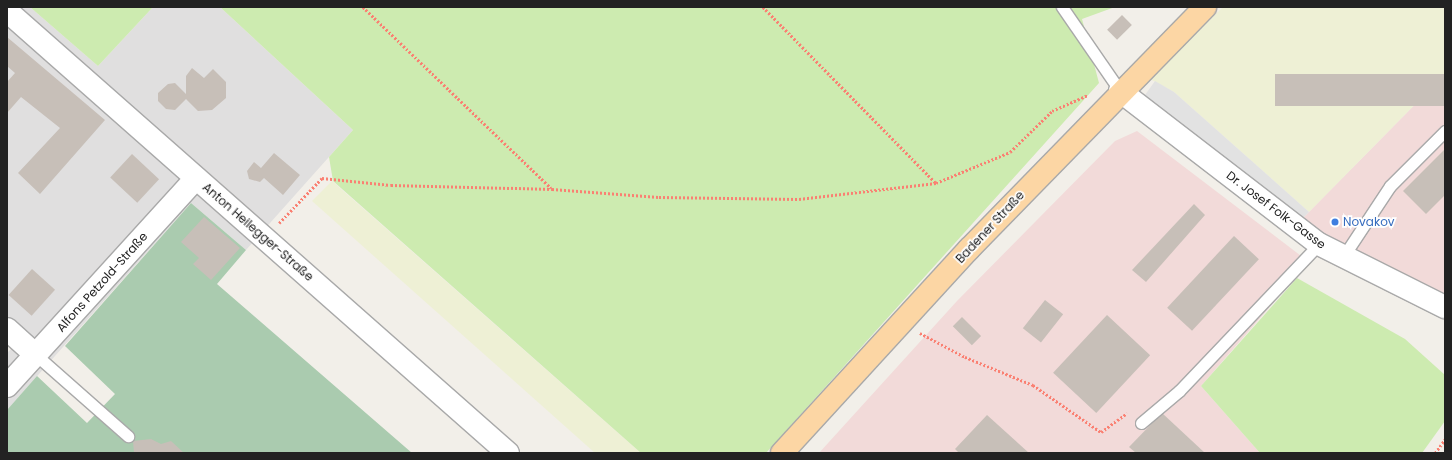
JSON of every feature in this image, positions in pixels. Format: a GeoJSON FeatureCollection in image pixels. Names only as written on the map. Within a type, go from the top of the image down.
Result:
{"type":"FeatureCollection","features":[{"type":"Feature","properties":{"kind":"main road","name":"Badener Straße"},"geometry":{"type":"LineString","coordinates":[[782,453],[1120,91],[1205,7]]}},
{"type":"Feature","properties":{"kind":"street","name":"Anton Heilegger-Straße"},"geometry":{"type":"LineString","coordinates":[[7,11],[508,453]]}},
{"type":"Feature","properties":{"kind":"street","name":"Dr. Josef Folk-Gasse"},"geometry":{"type":"LineString","coordinates":[[1120,91],[1319,244],[1343,258],[1445,307]]}},
{"type":"Feature","properties":{"kind":"street","name":"Alfons Petzold-Straße"},"geometry":{"type":"LineString","coordinates":[[7,386],[196,178]]}},
{"type":"Feature","properties":{"kind":"street"},"geometry":{"type":"LineString","coordinates":[[7,329],[36,355]]}},
{"type":"Feature","properties":{"kind":"lane"},"geometry":{"type":"LineString","coordinates":[[1062,7],[1120,91]]}},
{"type":"Feature","properties":{"kind":"lane"},"geometry":{"type":"LineString","coordinates":[[1343,258],[1390,186],[1445,131]]}},
{"type":"Feature","properties":{"kind":"lane"},"geometry":{"type":"LineString","coordinates":[[1141,423],[1179,391],[1319,244]]}},
{"type":"Feature","properties":{"kind":"lane"},"geometry":{"type":"LineString","coordinates":[[36,355],[128,436]]}},
{"type":"Feature","properties":{"kind":"path"},"geometry":{"type":"LineString","coordinates":[[363,7],[552,189]]}},
{"type":"Feature","properties":{"kind":"path"},"geometry":{"type":"LineString","coordinates":[[763,7],[936,183]]}},
{"type":"Feature","properties":{"kind":"path"},"geometry":{"type":"LineString","coordinates":[[266,239],[322,178],[391,185],[552,189],[659,197],[799,200],[936,183],[1010,152],[1052,111],[1081,96],[1120,91]]}},
{"type":"Feature","properties":{"kind":"path"},"geometry":{"type":"LineString","coordinates":[[902,323],[965,357],[1033,385],[1101,432],[1128,412],[1141,423]]}},
{"type":"Feature","properties":{"kind":"path"},"geometry":{"type":"LineString","coordinates":[[1435,453],[1445,440]]}},
{"type":"Feature","properties":{"kind":"shaded area"},"geometry":{"type":"Polygon","coordinates":[[[7,7],[30,7],[98,66],[153,7],[220,7],[353,130],[246,250],[191,203],[7,410],[7,353],[12,348],[7,344],[7,7]]]}},
{"type":"Feature","properties":{"kind":"shaded area"},"geometry":{"type":"Polygon","coordinates":[[[1445,74],[1445,297],[1335,244],[1301,220],[1445,74]]]}},
{"type":"Feature","properties":{"kind":"shaded area"},"geometry":{"type":"Polygon","coordinates":[[[1155,81],[1174,92],[1309,212],[1301,220],[1145,95],[1155,81]]]}},
{"type":"Feature","properties":{"kind":"shaded area"},"geometry":{"type":"Polygon","coordinates":[[[1137,131],[1309,262],[1201,386],[1260,453],[819,453],[957,301],[1115,141],[1137,131]]]}},
{"type":"Feature","properties":{"kind":"green space"},"geometry":{"type":"Polygon","coordinates":[[[30,7],[153,7],[98,66],[30,7]]]}},
{"type":"Feature","properties":{"kind":"green space"},"geometry":{"type":"Polygon","coordinates":[[[220,7],[1115,7],[1082,19],[1099,83],[766,453],[641,453],[333,181],[329,157],[353,130],[220,7]]]}},
{"type":"Feature","properties":{"kind":"green space"},"geometry":{"type":"Polygon","coordinates":[[[1223,7],[1445,7],[1445,74],[1309,212],[1174,92],[1150,79],[1223,7]]]}},
{"type":"Feature","properties":{"kind":"green space"},"geometry":{"type":"Polygon","coordinates":[[[332,181],[641,453],[595,453],[312,201],[332,181]]]}},
{"type":"Feature","properties":{"kind":"green space"},"geometry":{"type":"Polygon","coordinates":[[[191,203],[246,250],[217,284],[412,453],[7,453],[7,410],[37,376],[87,423],[115,394],[65,346],[191,203]]]}},
{"type":"Feature","properties":{"kind":"green space"},"geometry":{"type":"Polygon","coordinates":[[[1297,278],[1405,339],[1445,375],[1445,421],[1422,453],[1260,453],[1201,386],[1297,278]]]}},
{"type":"Feature","properties":{"kind":"building"},"geometry":{"type":"Polygon","coordinates":[[[1122,15],[1132,25],[1117,40],[1107,30],[1122,15]]]}},
{"type":"Feature","properties":{"kind":"building"},"geometry":{"type":"Polygon","coordinates":[[[7,37],[105,120],[40,194],[18,173],[60,128],[21,97],[7,113],[7,82],[15,73],[7,66],[7,37]]]}},
{"type":"Feature","properties":{"kind":"building"},"geometry":{"type":"Polygon","coordinates":[[[192,68],[204,78],[213,69],[226,82],[226,98],[212,110],[198,111],[186,99],[175,110],[166,109],[158,101],[158,93],[168,84],[175,83],[186,94],[186,76],[192,68]]]}},
{"type":"Feature","properties":{"kind":"building"},"geometry":{"type":"Polygon","coordinates":[[[1275,74],[1445,74],[1445,106],[1275,106],[1275,74]]]}},
{"type":"Feature","properties":{"kind":"building"},"geometry":{"type":"Polygon","coordinates":[[[1445,149],[1445,195],[1426,214],[1403,191],[1445,149]]]}},
{"type":"Feature","properties":{"kind":"building"},"geometry":{"type":"Polygon","coordinates":[[[274,153],[300,175],[283,195],[264,178],[260,182],[249,179],[247,171],[254,162],[261,168],[274,153]]]}},
{"type":"Feature","properties":{"kind":"building"},"geometry":{"type":"Polygon","coordinates":[[[132,154],[159,179],[137,203],[110,177],[132,154]]]}},
{"type":"Feature","properties":{"kind":"building"},"geometry":{"type":"Polygon","coordinates":[[[1194,204],[1205,215],[1146,282],[1132,270],[1194,204]]]}},
{"type":"Feature","properties":{"kind":"building"},"geometry":{"type":"Polygon","coordinates":[[[204,217],[240,248],[211,280],[193,264],[199,258],[181,242],[204,217]]]}},
{"type":"Feature","properties":{"kind":"building"},"geometry":{"type":"Polygon","coordinates":[[[1234,236],[1259,259],[1192,331],[1167,308],[1234,236]]]}},
{"type":"Feature","properties":{"kind":"building"},"geometry":{"type":"Polygon","coordinates":[[[32,269],[55,290],[32,316],[9,295],[32,269]]]}},
{"type":"Feature","properties":{"kind":"building"},"geometry":{"type":"Polygon","coordinates":[[[1045,300],[1063,314],[1041,343],[1023,328],[1045,300]]]}},
{"type":"Feature","properties":{"kind":"building"},"geometry":{"type":"Polygon","coordinates":[[[1107,315],[1150,355],[1096,413],[1053,373],[1107,315]]]}},
{"type":"Feature","properties":{"kind":"building"},"geometry":{"type":"Polygon","coordinates":[[[962,317],[981,336],[972,345],[953,326],[962,317]]]}},
{"type":"Feature","properties":{"kind":"building"},"geometry":{"type":"Polygon","coordinates":[[[1162,413],[1205,453],[1136,453],[1129,447],[1162,413]]]}},
{"type":"Feature","properties":{"kind":"building"},"geometry":{"type":"Polygon","coordinates":[[[987,415],[1029,453],[959,453],[955,449],[987,415]]]}},
{"type":"Feature","properties":{"kind":"building"},"geometry":{"type":"Polygon","coordinates":[[[151,439],[161,444],[171,441],[184,453],[134,453],[133,441],[151,439]]]}},
{"type":"Feature","properties":{"kind":"place","name":"Novakov"},"geometry":{"type":"Point","coordinates":[1335,222]}}]}
